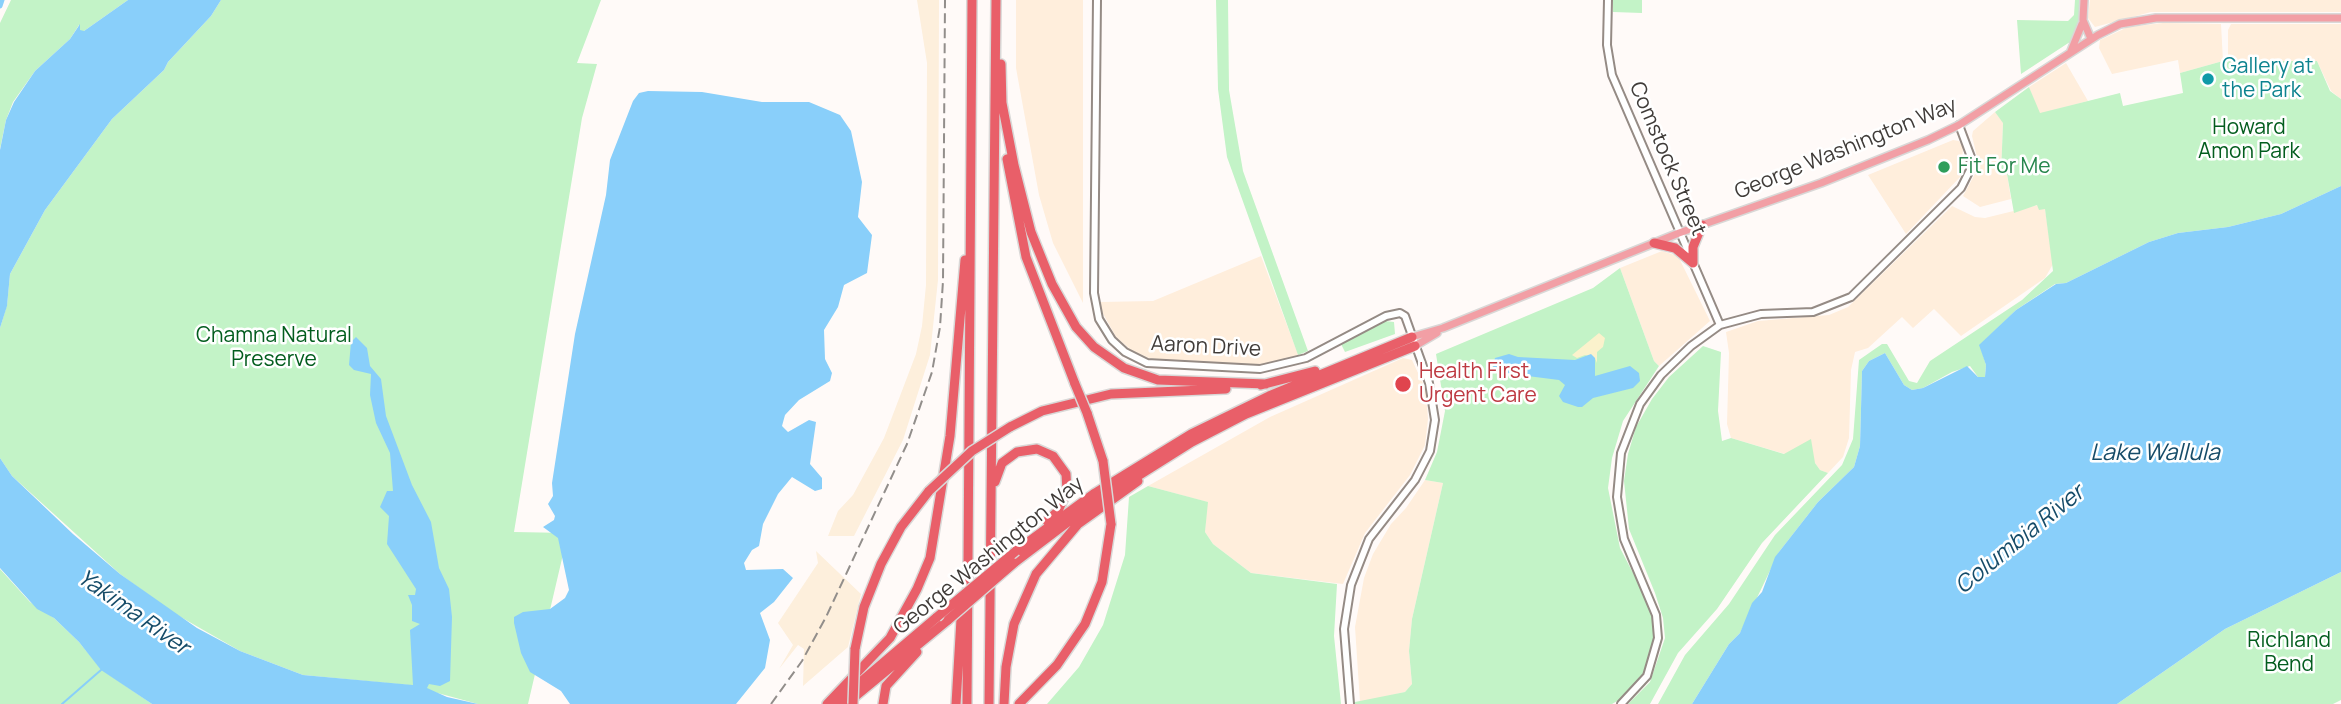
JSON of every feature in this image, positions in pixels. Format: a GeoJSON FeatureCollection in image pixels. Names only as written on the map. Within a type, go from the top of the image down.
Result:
{"type":"FeatureCollection","features":[{"type":"Feature","properties":{"kind":"highway"},"geometry":{"type":"LineString","coordinates":[[967,704],[972,0]]}},
{"type":"Feature","properties":{"kind":"highway"},"geometry":{"type":"LineString","coordinates":[[998,0],[1002,103],[1009,176],[1026,257],[1103,461],[1111,524],[1102,582],[1085,624],[1057,665],[1019,704]]}},
{"type":"Feature","properties":{"kind":"highway"},"geometry":{"type":"LineString","coordinates":[[989,704],[998,0]]}},
{"type":"Feature","properties":{"kind":"highway"},"geometry":{"type":"LineString","coordinates":[[1002,103],[1021,197],[1035,243],[1069,316],[1094,347],[1124,368],[1158,380],[1266,384]]}},
{"type":"Feature","properties":{"kind":"highway"},"geometry":{"type":"LineString","coordinates":[[827,704],[890,638],[917,589],[930,558],[955,393],[970,178]]}},
{"type":"Feature","properties":{"kind":"highway"},"geometry":{"type":"LineString","coordinates":[[1693,263],[1693,247],[1702,225]]}},
{"type":"Feature","properties":{"kind":"highway"},"geometry":{"type":"LineString","coordinates":[[1654,243],[1675,248],[1693,263]]}},
{"type":"Feature","properties":{"kind":"highway","name":"George Washington Way"},"geometry":{"type":"LineString","coordinates":[[834,704],[1017,551],[1095,493],[1162,450],[1245,407],[1349,362],[1414,341]]}},
{"type":"Feature","properties":{"kind":"highway","name":"George Washington Way"},"geometry":{"type":"LineString","coordinates":[[846,704],[1084,509],[1192,442],[1246,414],[1414,341]]}},
{"type":"Feature","properties":{"kind":"highway"},"geometry":{"type":"LineString","coordinates":[[853,704],[855,649],[864,607],[881,564],[901,527],[929,491],[972,451],[1042,411],[1111,394],[1217,390],[1266,384],[1349,362]]}},
{"type":"Feature","properties":{"kind":"highway"},"geometry":{"type":"LineString","coordinates":[[1004,704],[1006,667],[1014,624],[1026,591],[1044,561],[1079,524],[1192,442]]}},
{"type":"Feature","properties":{"kind":"highway"},"geometry":{"type":"LineString","coordinates":[[991,522],[997,474],[1005,459],[1030,449],[1043,450],[1058,459],[1066,474],[1065,499],[1058,510],[1017,551]]}},
{"type":"Feature","properties":{"kind":"highway"},"geometry":{"type":"LineString","coordinates":[[956,704],[968,524]]}},
{"type":"Feature","properties":{"kind":"highway"},"geometry":{"type":"LineString","coordinates":[[883,704],[886,687],[891,679],[948,620]]}},
{"type":"Feature","properties":{"kind":"main road"},"geometry":{"type":"LineString","coordinates":[[2068,54],[2080,36],[2084,0]]}},
{"type":"Feature","properties":{"kind":"main road","name":"George Washington Way"},"geometry":{"type":"LineString","coordinates":[[1414,341],[1679,233],[1821,183],[1959,125],[2113,27],[2147,18],[2341,18]]}},
{"type":"Feature","properties":{"kind":"main road"},"geometry":{"type":"LineString","coordinates":[[2083,20],[2091,39]]}},
{"type":"Feature","properties":{"kind":"street","name":"Aaron Drive"},"geometry":{"type":"LineString","coordinates":[[1097,0],[1094,293],[1099,319],[1112,340],[1125,352],[1147,363],[1251,369],[1280,366],[1306,358],[1392,313],[1405,316],[1414,341]]}},
{"type":"Feature","properties":{"kind":"street","name":"Comstock Street"},"geometry":{"type":"LineString","coordinates":[[1608,0],[1608,45],[1612,75],[1720,325]]}},
{"type":"Feature","properties":{"kind":"street"},"geometry":{"type":"LineString","coordinates":[[1621,704],[1647,676],[1655,657],[1658,631],[1652,602],[1621,527],[1617,483],[1621,453],[1633,417],[1650,388],[1690,346],[1720,325],[1761,314],[1813,312],[1851,297],[1961,188],[1970,170],[1971,157],[1959,125]]}},
{"type":"Feature","properties":{"kind":"street"},"geometry":{"type":"LineString","coordinates":[[1350,704],[1344,629],[1352,580],[1376,528],[1422,469],[1434,436],[1432,393],[1414,341]]}},
{"type":"Feature","properties":{"kind":"shaded area"},"geometry":{"type":"Polygon","coordinates":[[[917,0],[939,0],[938,280],[930,355],[903,440],[854,536],[828,536],[838,511],[853,495],[884,438],[916,354],[922,326],[926,285],[927,63],[917,0]]]}},
{"type":"Feature","properties":{"kind":"shaded area"},"geometry":{"type":"Polygon","coordinates":[[[1016,0],[1083,0],[1083,303],[1053,243],[1039,195],[1016,68],[1016,0]]]}},
{"type":"Feature","properties":{"kind":"shaded area"},"geometry":{"type":"Polygon","coordinates":[[[2090,0],[2341,0],[2341,12],[2151,12],[2095,27],[2088,18],[2090,0]]]}},
{"type":"Feature","properties":{"kind":"shaded area"},"geometry":{"type":"Polygon","coordinates":[[[2163,23],[2221,24],[2223,61],[2180,73],[2178,60],[2112,74],[2099,48],[2100,40],[2128,27],[2163,23]]]}},
{"type":"Feature","properties":{"kind":"shaded area"},"geometry":{"type":"Polygon","coordinates":[[[2231,24],[2341,24],[2341,99],[2331,91],[2317,61],[2228,61],[2228,30],[2231,24]]]}},
{"type":"Feature","properties":{"kind":"shaded area"},"geometry":{"type":"Polygon","coordinates":[[[2066,63],[2088,101],[2039,114],[2029,87],[2066,63]]]}},
{"type":"Feature","properties":{"kind":"shaded area"},"geometry":{"type":"Polygon","coordinates":[[[1995,112],[2003,122],[2001,174],[2007,174],[2011,199],[1980,207],[1963,196],[1976,172],[1977,157],[1972,136],[1973,131],[1995,112]]]}},
{"type":"Feature","properties":{"kind":"shaded area"},"geometry":{"type":"Polygon","coordinates":[[[1953,140],[1959,141],[1963,147],[1961,176],[1906,234],[1868,175],[1953,140]]]}},
{"type":"Feature","properties":{"kind":"shaded area"},"geometry":{"type":"Polygon","coordinates":[[[2038,205],[2045,209],[2053,264],[2045,278],[1961,336],[1934,309],[1913,328],[1902,317],[1868,348],[1855,352],[1851,370],[1849,438],[1843,457],[1828,473],[1820,470],[1815,463],[1731,438],[1727,424],[1729,353],[1726,332],[1758,321],[1829,315],[1848,307],[1952,206],[1975,217],[1985,218],[2038,205]]]}},
{"type":"Feature","properties":{"kind":"shaded area"},"geometry":{"type":"Polygon","coordinates":[[[1662,251],[1678,256],[1710,321],[1659,366],[1654,361],[1620,268],[1662,251]]]}},
{"type":"Feature","properties":{"kind":"shaded area"},"geometry":{"type":"Polygon","coordinates":[[[1261,256],[1299,357],[1254,366],[1151,359],[1131,350],[1116,337],[1101,310],[1100,302],[1153,301],[1261,256]]]}},
{"type":"Feature","properties":{"kind":"shaded area"},"geometry":{"type":"Polygon","coordinates":[[[1403,358],[1412,360],[1426,390],[1428,419],[1425,445],[1410,475],[1365,533],[1343,584],[1251,573],[1213,544],[1205,532],[1207,502],[1148,486],[1270,417],[1403,358]]]}},
{"type":"Feature","properties":{"kind":"shaded area"},"geometry":{"type":"Polygon","coordinates":[[[1425,480],[1443,483],[1412,619],[1409,651],[1412,684],[1405,692],[1360,702],[1355,627],[1364,578],[1373,554],[1391,524],[1425,480]]]}},
{"type":"Feature","properties":{"kind":"shaded area"},"geometry":{"type":"Polygon","coordinates":[[[816,551],[861,594],[848,647],[803,686],[804,649],[798,645],[779,669],[793,645],[778,623],[818,563],[816,551]]]}},
{"type":"Feature","properties":{"kind":"green space"},"geometry":{"type":"Polygon","coordinates":[[[11,0],[128,0],[84,31],[80,31],[79,25],[70,39],[35,71],[13,102],[0,149],[0,23],[11,0]]]}},
{"type":"Feature","properties":{"kind":"green space","name":"Chamna Natural Preserve"},"geometry":{"type":"Polygon","coordinates":[[[221,0],[601,0],[577,63],[597,64],[582,118],[514,532],[568,533],[528,704],[478,704],[408,685],[303,675],[240,651],[172,612],[120,574],[12,476],[0,458],[0,328],[7,305],[10,274],[45,210],[112,119],[164,70],[168,62],[211,16],[221,0]]]}},
{"type":"Feature","properties":{"kind":"green space"},"geometry":{"type":"Polygon","coordinates":[[[1216,0],[1228,0],[1229,90],[1243,171],[1308,351],[1298,355],[1227,157],[1218,89],[1216,0]]]}},
{"type":"Feature","properties":{"kind":"green space"},"geometry":{"type":"Polygon","coordinates":[[[1613,0],[1642,0],[1642,13],[1613,12],[1613,0]]]}},
{"type":"Feature","properties":{"kind":"green space"},"geometry":{"type":"Polygon","coordinates":[[[2075,0],[2080,0],[2080,29],[2076,38],[2021,74],[2017,20],[2068,21],[2074,15],[2075,0]]]}},
{"type":"Feature","properties":{"kind":"green space","name":"Howard Amon Park"},"geometry":{"type":"Polygon","coordinates":[[[2223,61],[2317,61],[2330,91],[2341,99],[2341,186],[2281,214],[2228,227],[2178,233],[2149,242],[2066,283],[2055,284],[2016,310],[1980,345],[1986,365],[1985,377],[1978,377],[1970,366],[1952,372],[1923,388],[1912,390],[1904,385],[1885,353],[1869,361],[1862,371],[1860,446],[1854,467],[1818,502],[1779,552],[1740,633],[1729,644],[1692,704],[1658,704],[1685,655],[1729,604],[1775,535],[1842,465],[1853,439],[1859,360],[1882,344],[1887,344],[1909,381],[1917,383],[1930,361],[2022,300],[2053,271],[2045,209],[2039,210],[2037,205],[2014,213],[2007,174],[2001,174],[2003,123],[1995,112],[2029,87],[2040,113],[2120,93],[2123,106],[2183,93],[2180,73],[2223,61]]]}},
{"type":"Feature","properties":{"kind":"green space"},"geometry":{"type":"Polygon","coordinates":[[[1620,268],[1654,361],[1659,366],[1623,421],[1612,458],[1608,488],[1620,548],[1644,594],[1654,621],[1653,647],[1646,670],[1631,693],[1612,704],[1345,704],[1405,692],[1412,684],[1409,651],[1412,619],[1443,483],[1425,480],[1437,452],[1445,411],[1436,354],[1593,288],[1620,268]]]}},
{"type":"Feature","properties":{"kind":"green space"},"geometry":{"type":"Polygon","coordinates":[[[1385,321],[1394,322],[1395,334],[1345,352],[1341,344],[1385,321]]]}},
{"type":"Feature","properties":{"kind":"green space"},"geometry":{"type":"Polygon","coordinates":[[[1703,346],[1721,352],[1718,411],[1722,441],[1731,438],[1784,454],[1811,439],[1815,463],[1820,470],[1828,473],[1762,543],[1717,609],[1678,653],[1650,704],[1628,704],[1650,682],[1665,638],[1663,618],[1655,593],[1629,529],[1624,481],[1628,454],[1636,427],[1652,399],[1669,377],[1703,346]]]}},
{"type":"Feature","properties":{"kind":"green space"},"geometry":{"type":"Polygon","coordinates":[[[1148,486],[1208,502],[1205,532],[1213,544],[1251,573],[1337,584],[1334,636],[1341,704],[1047,704],[1079,667],[1103,625],[1125,555],[1129,497],[1148,486]]]}},
{"type":"Feature","properties":{"kind":"green space"},"geometry":{"type":"Polygon","coordinates":[[[0,569],[30,602],[54,618],[79,642],[101,669],[152,704],[0,704],[0,569]]]}},
{"type":"Feature","properties":{"kind":"green space","name":"Richland Bend"},"geometry":{"type":"Polygon","coordinates":[[[2341,572],[2341,700],[2333,704],[2117,704],[2225,629],[2341,572]]]}},
{"type":"Feature","properties":{"kind":"sand"},"geometry":{"type":"Polygon","coordinates":[[[1599,333],[1605,338],[1603,347],[1597,352],[1597,363],[1595,358],[1585,355],[1577,358],[1572,355],[1599,333]]]}},
{"type":"Feature","properties":{"kind":"water"},"geometry":{"type":"Polygon","coordinates":[[[128,0],[221,0],[211,16],[168,62],[164,70],[112,119],[45,210],[10,274],[7,306],[0,328],[0,150],[6,120],[14,102],[35,71],[70,39],[80,24],[80,30],[84,31],[128,0]]]}},
{"type":"Feature","properties":{"kind":"water"},"geometry":{"type":"Polygon","coordinates":[[[702,92],[762,102],[809,102],[840,115],[851,131],[862,182],[858,217],[872,235],[867,273],[844,285],[838,307],[824,330],[825,359],[832,373],[830,381],[799,400],[785,415],[782,426],[788,432],[809,420],[816,422],[810,464],[822,478],[822,489],[815,491],[792,477],[778,494],[763,524],[759,546],[752,550],[744,563],[746,570],[783,569],[793,578],[774,602],[760,613],[770,640],[765,668],[736,704],[570,704],[561,691],[530,672],[521,653],[514,623],[514,617],[523,612],[550,609],[565,598],[569,590],[558,538],[543,527],[554,520],[555,516],[548,504],[553,496],[552,483],[575,334],[606,195],[610,160],[633,101],[639,93],[702,92]]]}},
{"type":"Feature","properties":{"kind":"water","name":"Lake Wallula"},"geometry":{"type":"Polygon","coordinates":[[[2341,186],[2341,572],[2225,629],[2117,704],[1692,704],[1729,644],[1740,633],[1752,603],[1762,592],[1775,557],[1818,502],[1854,467],[1860,446],[1862,371],[1869,361],[1885,353],[1904,385],[1912,390],[1923,388],[1967,366],[1978,377],[1985,377],[1986,365],[1979,345],[2016,310],[2056,284],[2066,283],[2149,242],[2178,233],[2228,227],[2281,214],[2341,186]]]}},
{"type":"Feature","properties":{"kind":"water","name":"Yakima River"},"geometry":{"type":"Polygon","coordinates":[[[356,337],[367,348],[370,366],[381,379],[386,416],[412,485],[431,522],[439,568],[449,589],[452,617],[450,681],[440,686],[429,684],[427,688],[447,697],[478,704],[152,704],[101,670],[79,642],[54,618],[37,609],[0,568],[0,458],[12,476],[73,534],[120,574],[197,628],[240,651],[303,675],[413,685],[410,630],[420,624],[412,621],[412,605],[408,595],[415,595],[416,589],[387,544],[389,516],[380,507],[387,491],[393,491],[390,453],[376,423],[370,395],[371,374],[354,370],[349,365],[351,342],[356,337]]]}},
{"type":"Feature","properties":{"kind":"water"},"geometry":{"type":"Polygon","coordinates":[[[1509,354],[1518,357],[1575,360],[1591,354],[1595,358],[1595,376],[1630,366],[1639,373],[1640,381],[1633,388],[1593,398],[1578,407],[1563,402],[1559,396],[1565,385],[1559,380],[1496,372],[1493,366],[1495,358],[1509,354]]]}},
{"type":"Feature","properties":{"kind":"waterway"},"geometry":{"type":"LineString","coordinates":[[0,6],[2,0]]}},
{"type":"Feature","properties":{"kind":"waterway"},"geometry":{"type":"LineString","coordinates":[[62,704],[101,670]]}},
{"type":"Feature","properties":{"kind":"railway"},"geometry":{"type":"LineString","coordinates":[[771,704],[802,661],[826,617],[907,444],[932,372],[940,327],[943,281],[945,0]]}},
{"type":"Feature","properties":{"kind":"place","name":"Gallery at the Park"},"geometry":{"type":"Point","coordinates":[2208,79]}},
{"type":"Feature","properties":{"kind":"place","name":"Fit For Me"},"geometry":{"type":"Point","coordinates":[1944,167]}},
{"type":"Feature","properties":{"kind":"place","name":"Health First Urgent Care"},"geometry":{"type":"Point","coordinates":[1403,384]}},
{"type":"Feature","properties":{"kind":"water label","name":"Columbia River"},"geometry":{"type":"Point","coordinates":[2020,540]}}]}
